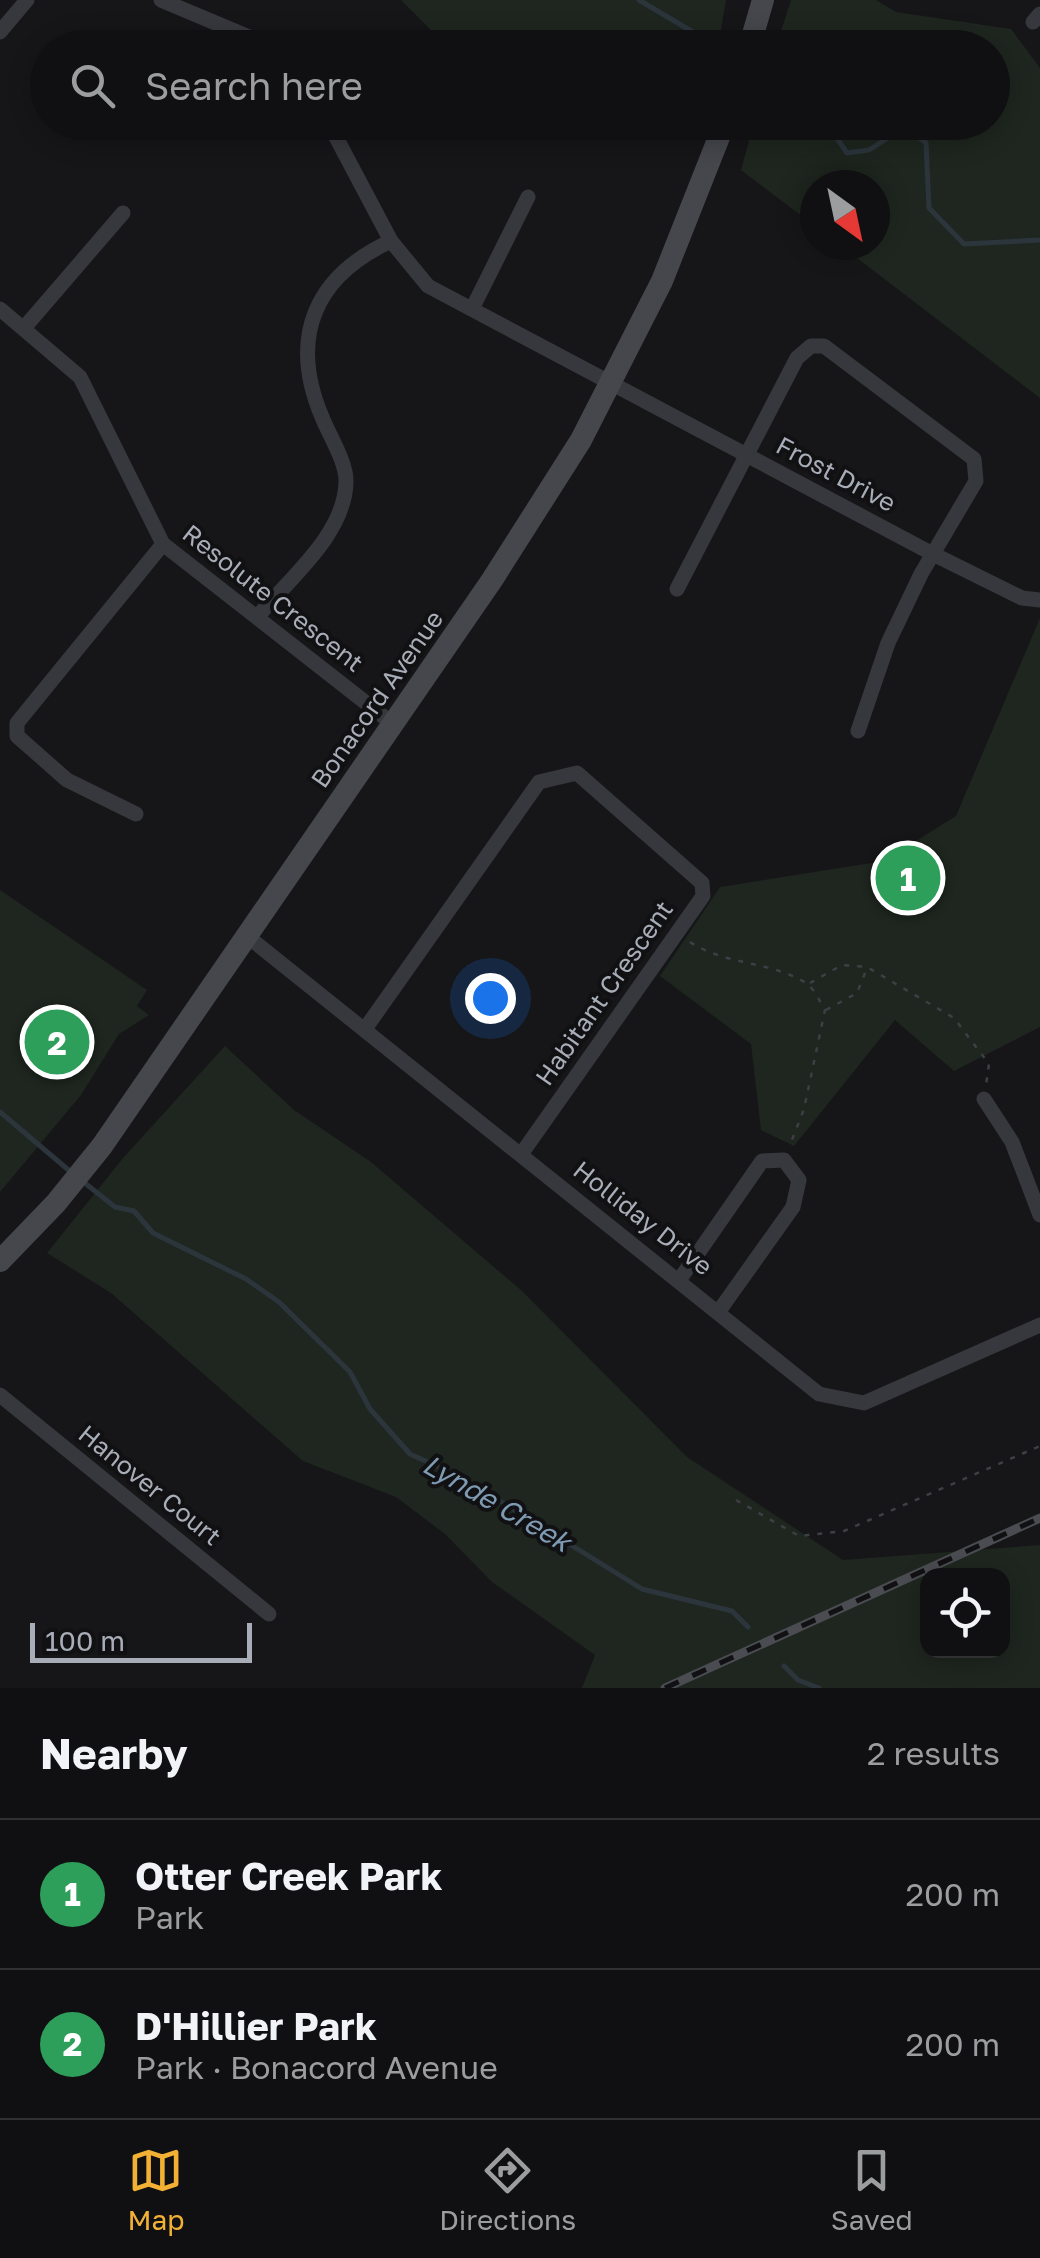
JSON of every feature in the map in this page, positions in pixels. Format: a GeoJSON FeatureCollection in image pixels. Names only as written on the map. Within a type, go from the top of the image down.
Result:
{"type":"FeatureCollection","features":[{"type":"Feature","properties":{"kind":"street"},"geometry":{"type":"LineString","coordinates":[[0,32],[27,0]]}},
{"type":"Feature","properties":{"kind":"street"},"geometry":{"type":"LineString","coordinates":[[160,0],[232,30]]}},
{"type":"Feature","properties":{"kind":"street"},"geometry":{"type":"LineString","coordinates":[[755,30],[764,0]]}},
{"type":"Feature","properties":{"kind":"street"},"geometry":{"type":"LineString","coordinates":[[338,140],[391,241],[428,286],[611,386]]}},
{"type":"Feature","properties":{"kind":"street","name":"Bonacord Avenue"},"geometry":{"type":"LineString","coordinates":[[0,1261],[56,1204],[102,1146],[492,580],[611,386],[700,195],[719,140]]}},
{"type":"Feature","properties":{"kind":"street"},"geometry":{"type":"LineString","coordinates":[[472,309],[528,197]]}},
{"type":"Feature","properties":{"kind":"street"},"geometry":{"type":"LineString","coordinates":[[24,328],[123,214]]}},
{"type":"Feature","properties":{"kind":"street"},"geometry":{"type":"LineString","coordinates":[[259,616],[324,539],[347,478],[309,388],[306,356],[313,310],[335,278],[391,241]]}},
{"type":"Feature","properties":{"kind":"street","name":"Resolute Crescent"},"geometry":{"type":"LineString","coordinates":[[0,309],[80,377],[163,544],[393,724]]}},
{"type":"Feature","properties":{"kind":"street"},"geometry":{"type":"LineString","coordinates":[[677,590],[797,358],[811,346],[824,346],[974,459],[976,481],[931,553],[888,643],[858,731]]}},
{"type":"Feature","properties":{"kind":"street","name":"Frost Drive"},"geometry":{"type":"LineString","coordinates":[[611,386],[931,553],[1022,598],[1040,600]]}},
{"type":"Feature","properties":{"kind":"street"},"geometry":{"type":"LineString","coordinates":[[136,814],[68,780],[17,736],[17,723],[163,544]]}},
{"type":"Feature","properties":{"kind":"street","name":"Habitant Crescent"},"geometry":{"type":"LineString","coordinates":[[365,1029],[538,782],[578,773],[702,884],[702,896],[522,1153]]}},
{"type":"Feature","properties":{"kind":"street","name":"Holliday Drive"},"geometry":{"type":"LineString","coordinates":[[247,936],[819,1394],[864,1404],[1040,1326]]}},
{"type":"Feature","properties":{"kind":"street"},"geometry":{"type":"LineString","coordinates":[[984,1099],[1012,1142],[1040,1215]]}},
{"type":"Feature","properties":{"kind":"street"},"geometry":{"type":"LineString","coordinates":[[680,1279],[762,1162],[784,1160],[799,1180],[792,1207],[719,1311]]}},
{"type":"Feature","properties":{"kind":"street","name":"Hanover Court"},"geometry":{"type":"LineString","coordinates":[[0,1395],[268,1614]]}},
{"type":"Feature","properties":{"kind":"path"},"geometry":{"type":"LineString","coordinates":[[677,932],[709,954],[743,960],[808,984],[825,1010],[804,1109],[784,1160]]}},
{"type":"Feature","properties":{"kind":"path"},"geometry":{"type":"LineString","coordinates":[[808,984],[842,965],[867,967],[954,1018],[989,1064],[984,1099]]}},
{"type":"Feature","properties":{"kind":"path"},"geometry":{"type":"LineString","coordinates":[[825,1010],[857,994],[867,967]]}},
{"type":"Feature","properties":{"kind":"path"},"geometry":{"type":"LineString","coordinates":[[736,1500],[798,1536],[844,1531],[1040,1446]]}},
{"type":"Feature","properties":{"kind":"shaded area"},"geometry":{"type":"Polygon","coordinates":[[[401,0],[726,0],[721,30],[431,30],[401,0]]]}},
{"type":"Feature","properties":{"kind":"shaded area"},"geometry":{"type":"Polygon","coordinates":[[[791,0],[876,0],[896,12],[1011,29],[1040,68],[1040,398],[860,260],[890,260],[890,170],[800,170],[800,215],[741,170],[749,140],[1010,140],[1010,30],[781,30],[791,0]]]}},
{"type":"Feature","properties":{"kind":"shaded area"},"geometry":{"type":"Polygon","coordinates":[[[1040,618],[1040,1027],[954,1071],[895,1020],[794,1146],[761,1130],[751,1044],[660,976],[720,887],[884,861],[956,816],[1040,618]]]}},
{"type":"Feature","properties":{"kind":"shaded area"},"geometry":{"type":"Polygon","coordinates":[[[0,890],[147,990],[137,1006],[149,1015],[119,1034],[81,1095],[0,1192],[0,890]]]}},
{"type":"Feature","properties":{"kind":"shaded area"},"geometry":{"type":"Polygon","coordinates":[[[225,1046],[294,1110],[371,1162],[522,1291],[687,1457],[843,1560],[1040,1545],[1040,1688],[582,1688],[595,1655],[492,1582],[445,1534],[396,1497],[303,1461],[111,1293],[47,1253],[123,1158],[225,1046]]]}},
{"type":"Feature","properties":{"kind":"waterway"},"geometry":{"type":"LineString","coordinates":[[639,0],[690,30]]}},
{"type":"Feature","properties":{"kind":"waterway"},"geometry":{"type":"LineString","coordinates":[[838,140],[847,153],[869,150],[885,140]]}},
{"type":"Feature","properties":{"kind":"waterway"},"geometry":{"type":"LineString","coordinates":[[922,140],[926,143],[929,208],[964,244],[1040,240]]}},
{"type":"Feature","properties":{"kind":"waterway","name":"Lynde Creek"},"geometry":{"type":"LineString","coordinates":[[0,1112],[72,1173]]}},
{"type":"Feature","properties":{"kind":"waterway","name":"Lynde Creek"},"geometry":{"type":"LineString","coordinates":[[81,1180],[115,1207],[134,1211],[153,1233],[246,1279],[279,1302],[350,1372],[370,1409],[410,1454],[463,1478],[642,1589],[732,1611],[748,1627]]}},
{"type":"Feature","properties":{"kind":"waterway","name":"Lynde Creek"},"geometry":{"type":"LineString","coordinates":[[784,1666],[798,1680],[819,1688]]}},
{"type":"Feature","properties":{"kind":"railway"},"geometry":{"type":"LineString","coordinates":[[665,1688],[1040,1518]]}},
{"type":"Feature","properties":{"kind":"place","name":"Otter Creek Park"},"geometry":{"type":"Point","coordinates":[908,878]}},
{"type":"Feature","properties":{"kind":"place","name":"D'Hillier Park"},"geometry":{"type":"Point","coordinates":[57,1042]}}]}
